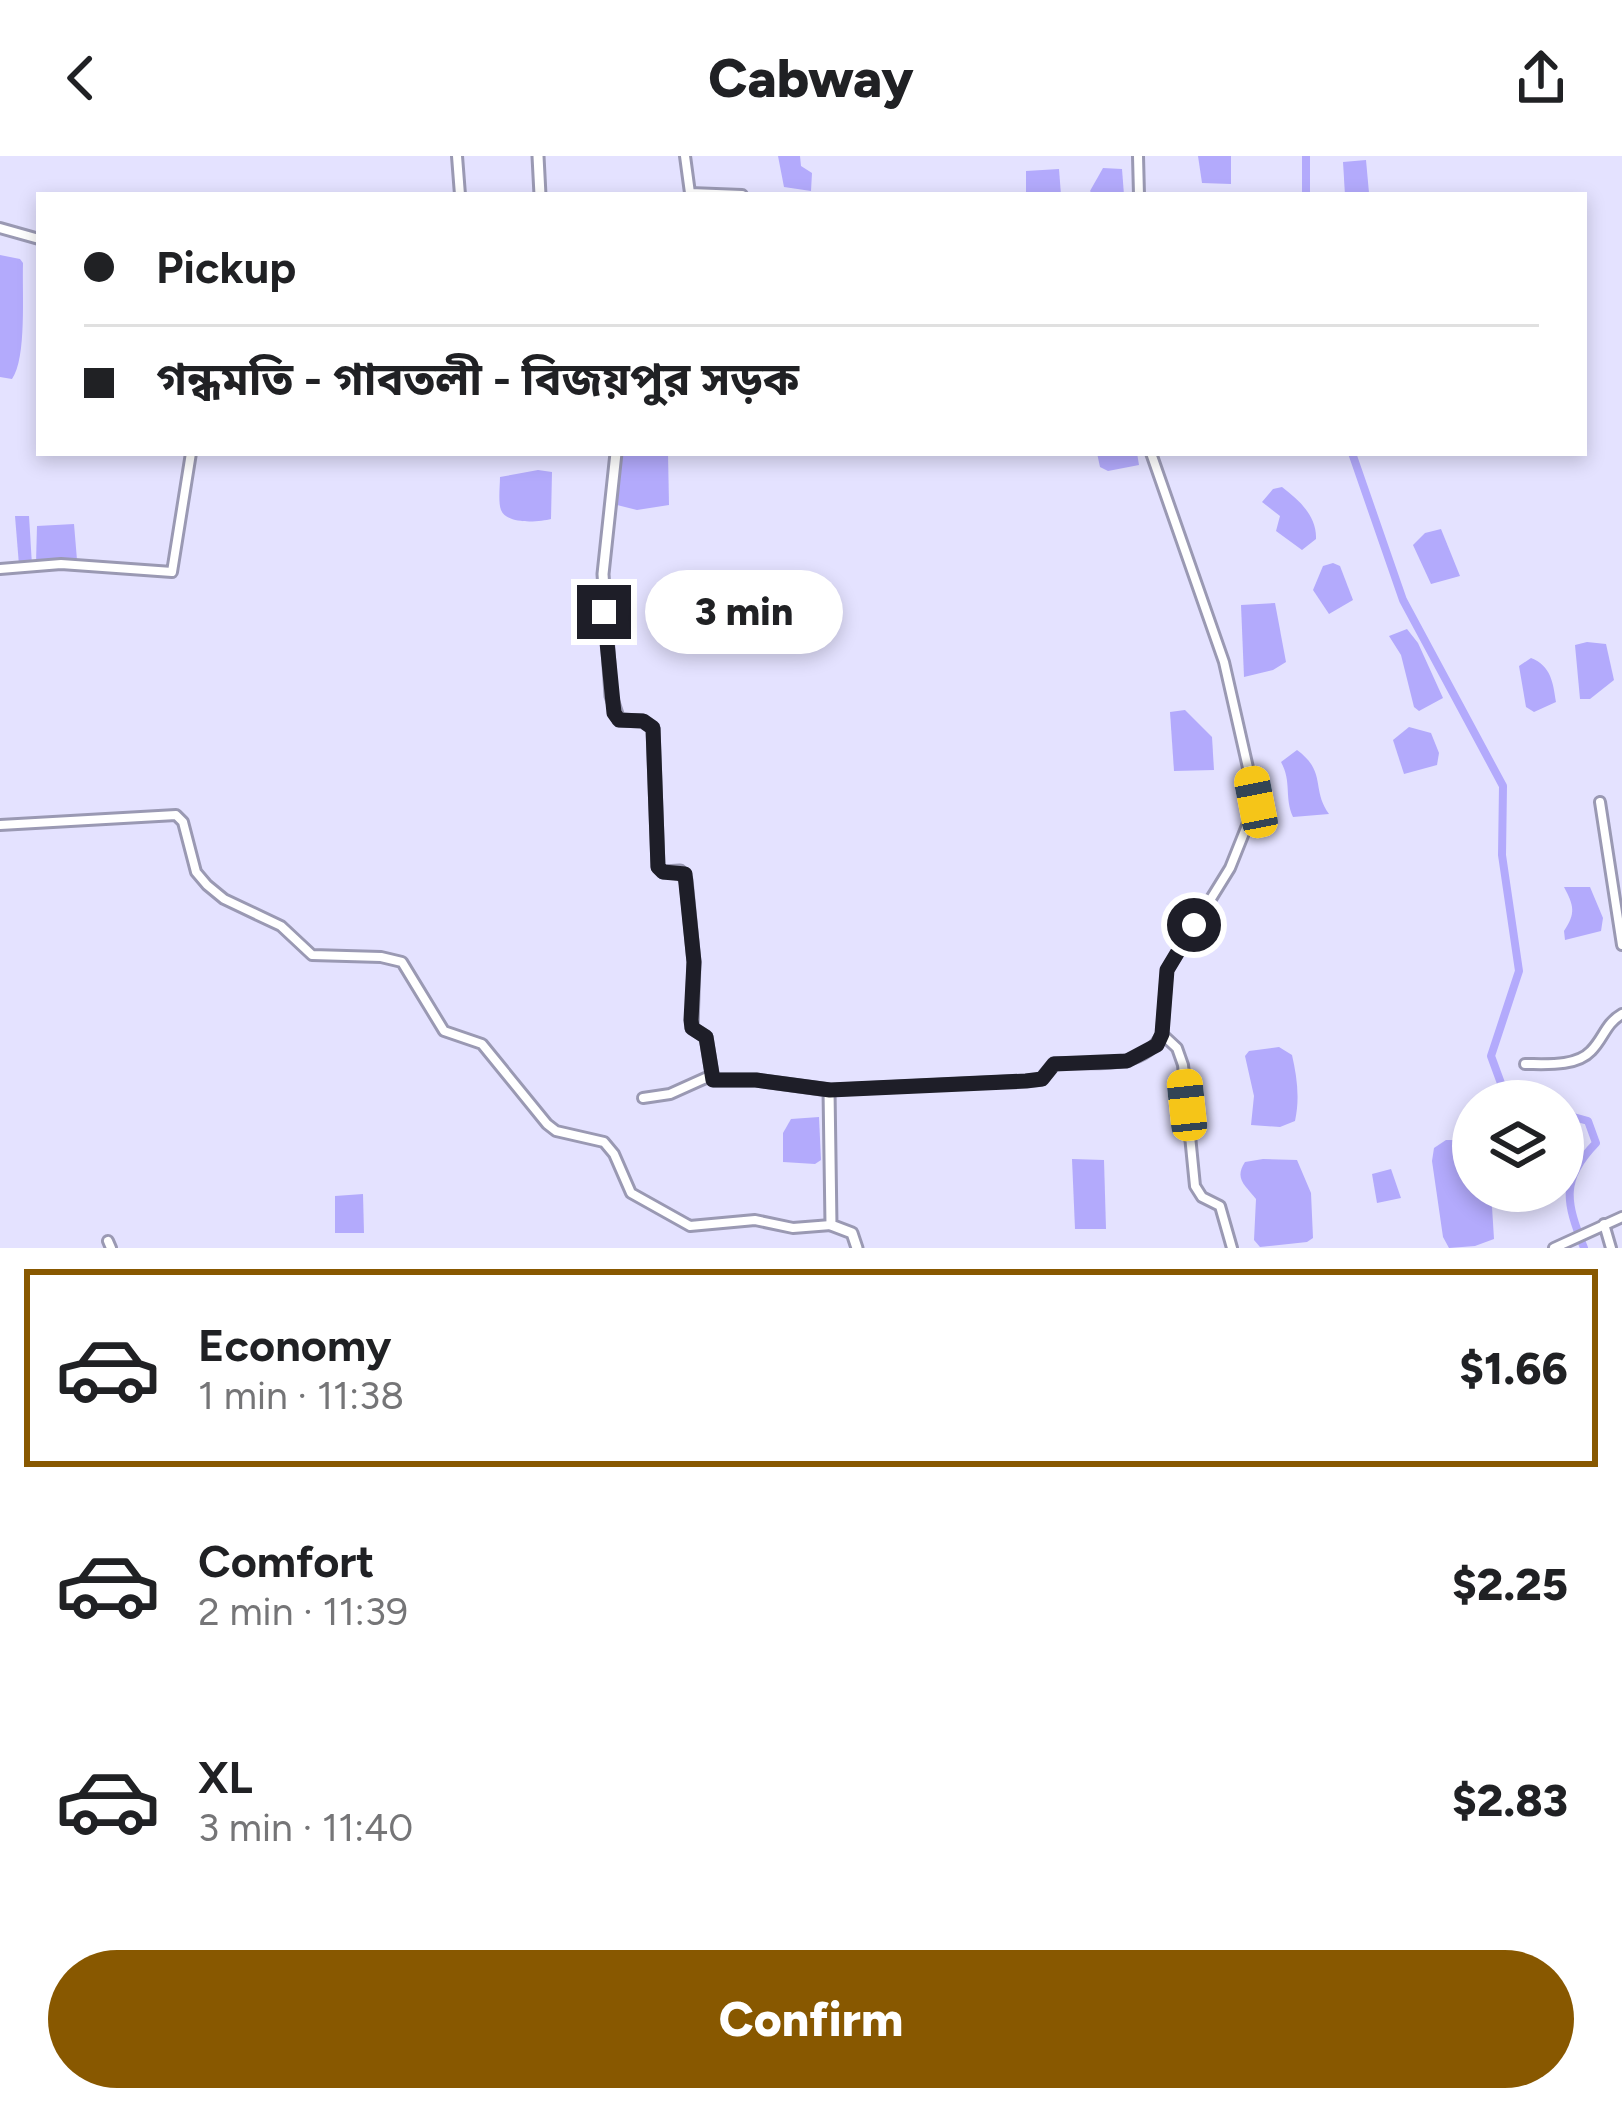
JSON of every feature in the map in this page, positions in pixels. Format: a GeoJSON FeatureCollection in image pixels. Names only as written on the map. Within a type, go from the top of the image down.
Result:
{"type":"FeatureCollection","features":[{"type":"Feature","properties":{"kind":"main road"},"geometry":{"type":"LineString","coordinates":[[538,156],[539,192]]}},
{"type":"Feature","properties":{"kind":"main road"},"geometry":{"type":"LineString","coordinates":[[616,456],[603,574],[611,696],[619,720],[643,721],[653,728],[658,867],[685,874],[694,962],[692,1028],[706,1037],[710,1076],[720,1082],[756,1080],[830,1090],[831,1226],[849,1230],[857,1248]]}},
{"type":"Feature","properties":{"kind":"street"},"geometry":{"type":"LineString","coordinates":[[457,156],[460,192]]}},
{"type":"Feature","properties":{"kind":"street"},"geometry":{"type":"LineString","coordinates":[[685,156],[689,192]]}},
{"type":"Feature","properties":{"kind":"street"},"geometry":{"type":"LineString","coordinates":[[1138,156],[1139,192]]}},
{"type":"Feature","properties":{"kind":"street"},"geometry":{"type":"LineString","coordinates":[[0,228],[36,238]]}},
{"type":"Feature","properties":{"kind":"street"},"geometry":{"type":"LineString","coordinates":[[0,569],[61,564],[172,572],[190,456]]}},
{"type":"Feature","properties":{"kind":"street"},"geometry":{"type":"LineString","coordinates":[[830,1090],[1040,1080],[1054,1064],[1127,1061],[1149,1052],[1162,1034],[1167,970],[1222,883],[1256,802],[1223,662],[1152,456]]}},
{"type":"Feature","properties":{"kind":"street"},"geometry":{"type":"LineString","coordinates":[[1600,802],[1622,945]]}},
{"type":"Feature","properties":{"kind":"street"},"geometry":{"type":"LineString","coordinates":[[0,825],[176,815],[183,822],[196,872],[224,899],[281,926],[312,955],[402,962],[444,1031],[482,1044],[556,1131],[604,1142],[625,1184],[650,1205],[698,1227],[755,1220],[793,1228],[831,1226]]}},
{"type":"Feature","properties":{"kind":"street"},"geometry":{"type":"LineString","coordinates":[[1525,1064],[1560,1063],[1586,1055],[1608,1023],[1622,1014]]}},
{"type":"Feature","properties":{"kind":"street"},"geometry":{"type":"LineString","coordinates":[[1162,1034],[1177,1048],[1183,1065],[1195,1186],[1202,1197],[1220,1206],[1232,1248]]}},
{"type":"Feature","properties":{"kind":"street"},"geometry":{"type":"LineString","coordinates":[[643,1098],[670,1094],[710,1076]]}},
{"type":"Feature","properties":{"kind":"street"},"geometry":{"type":"LineString","coordinates":[[1554,1248],[1622,1217]]}},
{"type":"Feature","properties":{"kind":"street"},"geometry":{"type":"LineString","coordinates":[[1600,1225],[1611,1248]]}},
{"type":"Feature","properties":{"kind":"shaded area"},"geometry":{"type":"Polygon","coordinates":[[[778,156],[800,156],[801,166],[812,173],[811,191],[784,187],[778,156]]]}},
{"type":"Feature","properties":{"kind":"shaded area"},"geometry":{"type":"Polygon","coordinates":[[[1198,156],[1231,156],[1231,184],[1202,183],[1198,156]]]}},
{"type":"Feature","properties":{"kind":"shaded area"},"geometry":{"type":"Polygon","coordinates":[[[1366,160],[1369,192],[1345,192],[1343,162],[1366,160]]]}},
{"type":"Feature","properties":{"kind":"shaded area"},"geometry":{"type":"Polygon","coordinates":[[[1103,168],[1122,169],[1124,192],[1090,191],[1103,168]]]}},
{"type":"Feature","properties":{"kind":"shaded area"},"geometry":{"type":"Polygon","coordinates":[[[1059,169],[1061,192],[1026,192],[1026,171],[1059,169]]]}},
{"type":"Feature","properties":{"kind":"shaded area"},"geometry":{"type":"Polygon","coordinates":[[[0,255],[23,263],[22,341],[12,379],[0,377],[0,255]]]}},
{"type":"Feature","properties":{"kind":"shaded area"},"geometry":{"type":"Polygon","coordinates":[[[619,456],[668,456],[669,505],[637,510],[617,505],[619,456]]]}},
{"type":"Feature","properties":{"kind":"shaded area"},"geometry":{"type":"Polygon","coordinates":[[[1098,456],[1138,456],[1139,465],[1108,471],[1100,467],[1098,456]]]}},
{"type":"Feature","properties":{"kind":"shaded area"},"geometry":{"type":"Polygon","coordinates":[[[552,472],[551,519],[524,521],[504,515],[500,477],[552,472]]]}},
{"type":"Feature","properties":{"kind":"shaded area"},"geometry":{"type":"Polygon","coordinates":[[[1282,487],[1314,523],[1316,539],[1302,550],[1276,531],[1280,516],[1262,502],[1273,489],[1282,487]]]}},
{"type":"Feature","properties":{"kind":"shaded area"},"geometry":{"type":"Polygon","coordinates":[[[15,516],[29,516],[32,565],[19,565],[15,516]]]}},
{"type":"Feature","properties":{"kind":"shaded area"},"geometry":{"type":"Polygon","coordinates":[[[74,524],[77,560],[36,563],[37,526],[74,524]]]}},
{"type":"Feature","properties":{"kind":"shaded area"},"geometry":{"type":"Polygon","coordinates":[[[1441,529],[1460,576],[1431,584],[1413,545],[1425,533],[1441,529]]]}},
{"type":"Feature","properties":{"kind":"shaded area"},"geometry":{"type":"Polygon","coordinates":[[[1323,566],[1340,566],[1353,600],[1329,614],[1313,590],[1323,566]]]}},
{"type":"Feature","properties":{"kind":"shaded area"},"geometry":{"type":"Polygon","coordinates":[[[1275,603],[1286,662],[1244,677],[1241,605],[1275,603]]]}},
{"type":"Feature","properties":{"kind":"shaded area"},"geometry":{"type":"Polygon","coordinates":[[[1407,629],[1443,698],[1419,711],[1401,655],[1389,636],[1407,629]]]}},
{"type":"Feature","properties":{"kind":"shaded area"},"geometry":{"type":"Polygon","coordinates":[[[1606,644],[1614,680],[1590,699],[1580,699],[1575,645],[1606,644]]]}},
{"type":"Feature","properties":{"kind":"shaded area"},"geometry":{"type":"Polygon","coordinates":[[[1531,658],[1547,670],[1556,702],[1534,712],[1526,707],[1519,666],[1531,658]]]}},
{"type":"Feature","properties":{"kind":"shaded area"},"geometry":{"type":"Polygon","coordinates":[[[1185,710],[1212,737],[1214,770],[1174,771],[1170,712],[1185,710]]]}},
{"type":"Feature","properties":{"kind":"shaded area"},"geometry":{"type":"Polygon","coordinates":[[[1409,727],[1431,733],[1439,753],[1437,765],[1404,774],[1393,740],[1409,727]]]}},
{"type":"Feature","properties":{"kind":"shaded area"},"geometry":{"type":"Polygon","coordinates":[[[1297,750],[1316,773],[1329,814],[1293,817],[1281,762],[1297,750]]]}},
{"type":"Feature","properties":{"kind":"shaded area"},"geometry":{"type":"Polygon","coordinates":[[[1564,887],[1590,887],[1603,918],[1601,931],[1565,940],[1572,909],[1564,887]]]}},
{"type":"Feature","properties":{"kind":"shaded area"},"geometry":{"type":"Polygon","coordinates":[[[1279,1047],[1292,1055],[1295,1121],[1280,1127],[1251,1125],[1254,1096],[1245,1056],[1249,1051],[1279,1047]]]}},
{"type":"Feature","properties":{"kind":"shaded area"},"geometry":{"type":"Polygon","coordinates":[[[819,1117],[821,1160],[815,1164],[783,1162],[783,1133],[791,1119],[819,1117]]]}},
{"type":"Feature","properties":{"kind":"shaded area"},"geometry":{"type":"Polygon","coordinates":[[[1452,1140],[1452,1212],[1492,1212],[1494,1239],[1449,1248],[1443,1237],[1434,1148],[1452,1140]]]}},
{"type":"Feature","properties":{"kind":"shaded area"},"geometry":{"type":"Polygon","coordinates":[[[1072,1159],[1104,1160],[1106,1229],[1075,1229],[1072,1159]]]}},
{"type":"Feature","properties":{"kind":"shaded area"},"geometry":{"type":"Polygon","coordinates":[[[1297,1160],[1311,1193],[1313,1238],[1307,1242],[1260,1247],[1254,1240],[1256,1199],[1242,1182],[1241,1173],[1245,1162],[1297,1160]]]}},
{"type":"Feature","properties":{"kind":"shaded area"},"geometry":{"type":"Polygon","coordinates":[[[1391,1169],[1401,1198],[1377,1203],[1372,1174],[1391,1169]]]}},
{"type":"Feature","properties":{"kind":"shaded area"},"geometry":{"type":"Polygon","coordinates":[[[363,1194],[364,1233],[335,1233],[335,1196],[363,1194]]]}},
{"type":"Feature","properties":{"kind":"waterway"},"geometry":{"type":"LineString","coordinates":[[1306,156],[1306,192]]}},
{"type":"Feature","properties":{"kind":"waterway"},"geometry":{"type":"LineString","coordinates":[[1353,456],[1403,600],[1503,786],[1502,855],[1519,971],[1491,1056],[1500,1080]]}},
{"type":"Feature","properties":{"kind":"waterway"},"geometry":{"type":"LineString","coordinates":[[1584,1120],[1596,1143],[1584,1156]]}},
{"type":"Feature","properties":{"kind":"waterway"},"geometry":{"type":"LineString","coordinates":[[1572,1212],[1584,1248]]}},
{"type":"Feature","properties":{"kind":"route"},"geometry":{"type":"LineString","coordinates":[[604,612],[614,713],[619,720],[643,721],[653,728],[658,867],[685,874],[694,962],[692,1028],[706,1037],[713,1080],[756,1080],[830,1090],[1026,1081],[1042,1079],[1054,1064],[1127,1061],[1157,1045],[1167,970],[1194,925]]}}]}
